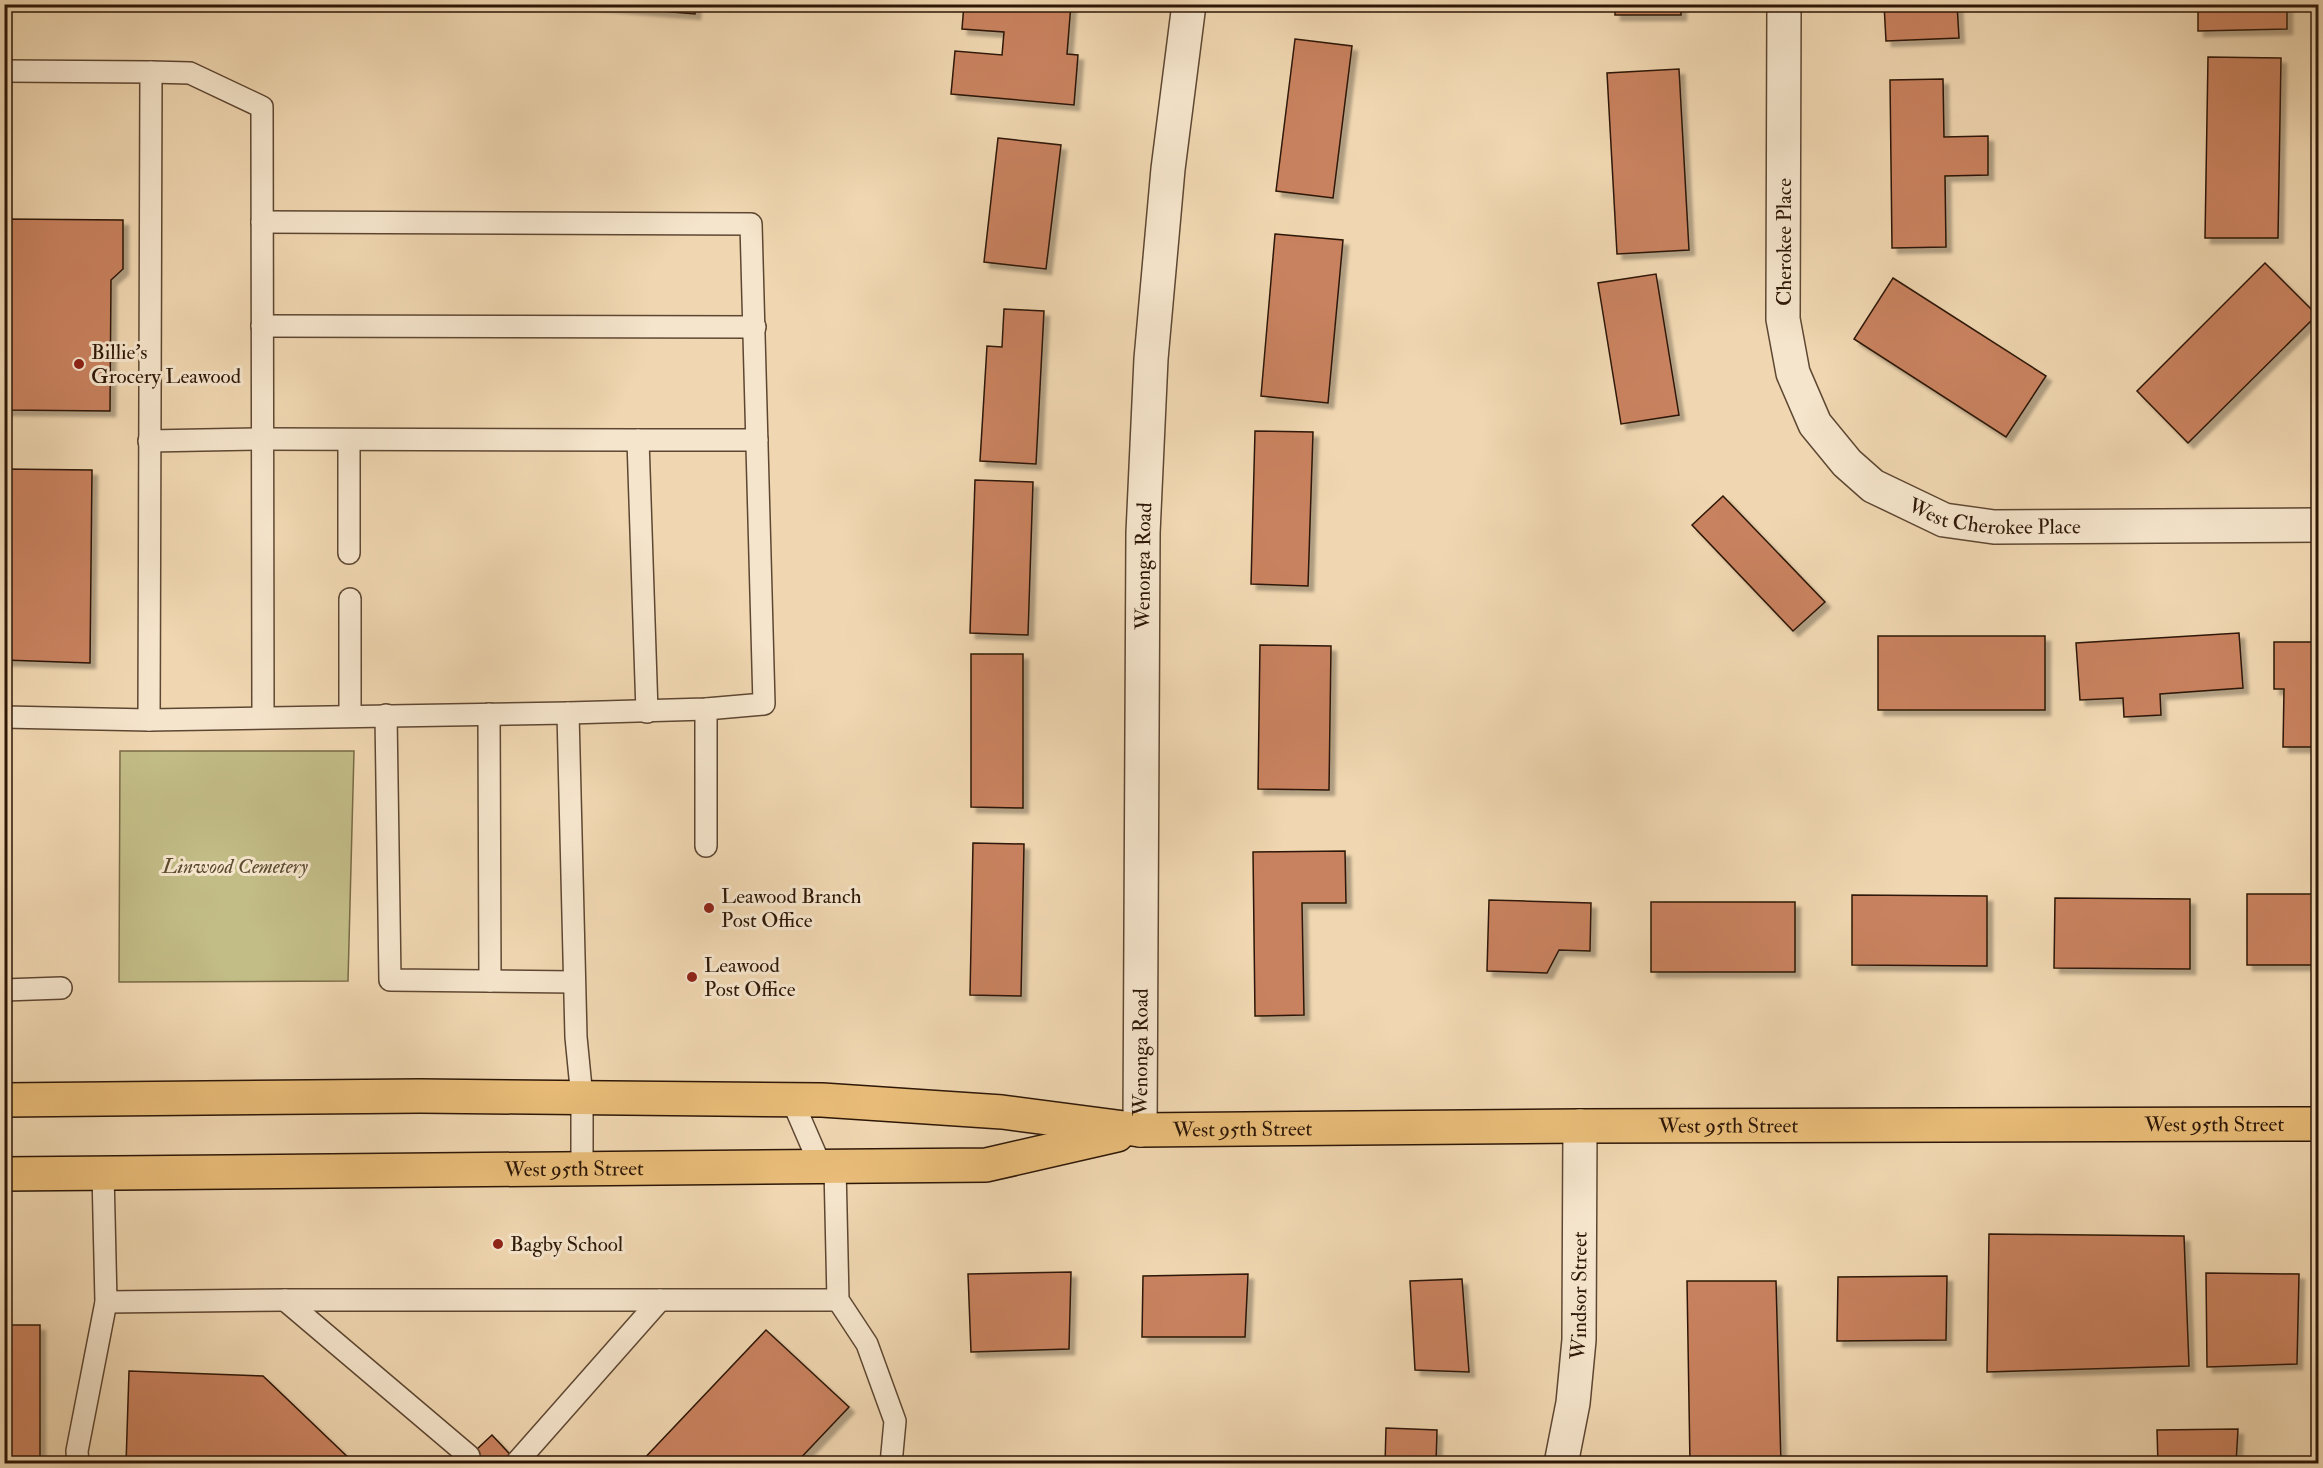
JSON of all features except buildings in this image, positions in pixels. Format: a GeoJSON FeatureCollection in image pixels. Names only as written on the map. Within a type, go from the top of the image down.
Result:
{"type":"FeatureCollection","features":[{"type":"Feature","properties":{"kind":"main road","name":"West 95th Street"},"geometry":{"type":"LineString","coordinates":[[4,1100],[408,1096],[822,1100],[1002,1112],[1140,1130],[2319,1124]]}},
{"type":"Feature","properties":{"kind":"main road","name":"West 95th Street"},"geometry":{"type":"LineString","coordinates":[[4,1174],[986,1165],[1140,1130]]}},
{"type":"Feature","properties":{"kind":"street","name":"Wenonga Road"},"geometry":{"type":"LineString","coordinates":[[1140,1130],[1143,533],[1150,359],[1168,169],[1189,4]]}},
{"type":"Feature","properties":{"kind":"street","name":"Cherokee Place"},"geometry":{"type":"LineString","coordinates":[[1784,4],[1783,318],[1793,373],[1815,424],[1847,462]]}},
{"type":"Feature","properties":{"kind":"street","name":"West Cherokee Place"},"geometry":{"type":"LineString","coordinates":[[1847,462],[1873,486],[1944,520],[1994,528],[2319,525]]}},
{"type":"Feature","properties":{"kind":"street","name":"Windsor Street"},"geometry":{"type":"LineString","coordinates":[[1561,1464],[1573,1403],[1579,1340],[1580,1126]]}},
{"type":"Feature","properties":{"kind":"lane"},"geometry":{"type":"LineString","coordinates":[[4,71],[190,73],[262,107],[263,717]]}},
{"type":"Feature","properties":{"kind":"lane"},"geometry":{"type":"LineString","coordinates":[[149,720],[151,72]]}},
{"type":"Feature","properties":{"kind":"lane"},"geometry":{"type":"LineString","coordinates":[[4,717],[149,720],[647,712],[764,704],[751,224],[262,222]]}},
{"type":"Feature","properties":{"kind":"lane"},"geometry":{"type":"LineString","coordinates":[[262,326],[754,327]]}},
{"type":"Feature","properties":{"kind":"lane"},"geometry":{"type":"LineString","coordinates":[[149,441],[262,439],[757,440]]}},
{"type":"Feature","properties":{"kind":"lane"},"geometry":{"type":"LineString","coordinates":[[349,440],[349,553]]}},
{"type":"Feature","properties":{"kind":"lane"},"geometry":{"type":"LineString","coordinates":[[638,440],[647,712]]}},
{"type":"Feature","properties":{"kind":"lane"},"geometry":{"type":"LineString","coordinates":[[350,600],[350,716]]}},
{"type":"Feature","properties":{"kind":"lane"},"geometry":{"type":"LineString","coordinates":[[706,709],[706,846]]}},
{"type":"Feature","properties":{"kind":"lane"},"geometry":{"type":"LineString","coordinates":[[568,713],[574,982],[582,1098],[582,1169]]}},
{"type":"Feature","properties":{"kind":"lane"},"geometry":{"type":"LineString","coordinates":[[489,714],[490,981]]}},
{"type":"Feature","properties":{"kind":"lane"},"geometry":{"type":"LineString","coordinates":[[386,716],[390,980],[574,982]]}},
{"type":"Feature","properties":{"kind":"lane"},"geometry":{"type":"LineString","coordinates":[[4,990],[61,988]]}},
{"type":"Feature","properties":{"kind":"lane"},"geometry":{"type":"LineString","coordinates":[[792,1100],[828,1167],[838,1300],[867,1344],[895,1421],[891,1464]]}},
{"type":"Feature","properties":{"kind":"lane"},"geometry":{"type":"LineString","coordinates":[[78,1464],[77,1451],[106,1302],[103,1173]]}},
{"type":"Feature","properties":{"kind":"lane"},"geometry":{"type":"LineString","coordinates":[[285,1300],[470,1456]]}},
{"type":"Feature","properties":{"kind":"lane"},"geometry":{"type":"LineString","coordinates":[[517,1462],[660,1300]]}},
{"type":"Feature","properties":{"kind":"lane"},"geometry":{"type":"LineString","coordinates":[[106,1302],[838,1300]]}},
{"type":"Feature","properties":{"kind":"green space","name":"Linwood Cemetery"},"geometry":{"type":"Polygon","coordinates":[[[120,751],[354,751],[348,981],[119,982],[120,751]]]}},
{"type":"Feature","properties":{"kind":"place","name":"Billie's Grocery Leawood"},"geometry":{"type":"Point","coordinates":[79,364]}},
{"type":"Feature","properties":{"kind":"place","name":"Leawood Branch Post Office"},"geometry":{"type":"Point","coordinates":[709,908]}},
{"type":"Feature","properties":{"kind":"place","name":"Leawood Post Office"},"geometry":{"type":"Point","coordinates":[692,977]}},
{"type":"Feature","properties":{"kind":"place","name":"Bagby School"},"geometry":{"type":"Point","coordinates":[498,1244]}}]}
